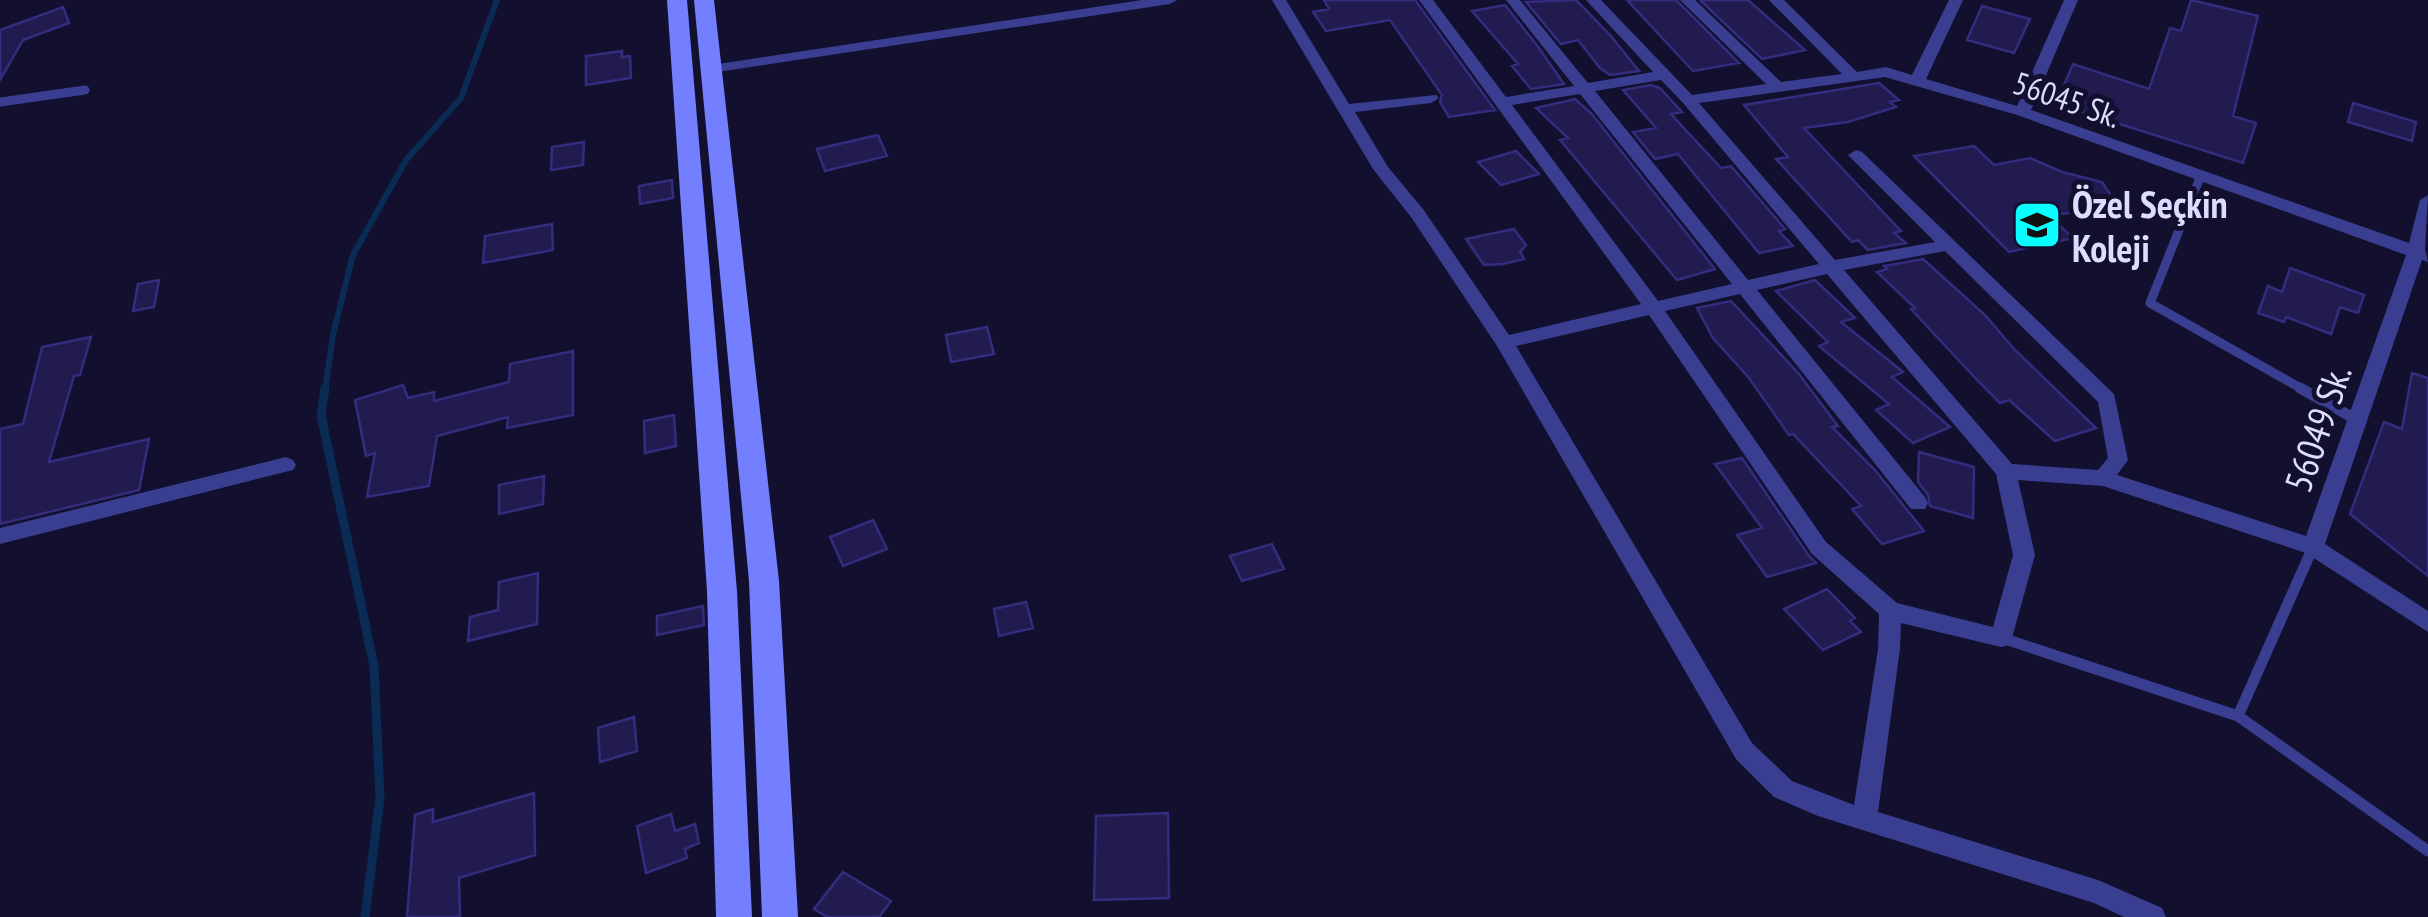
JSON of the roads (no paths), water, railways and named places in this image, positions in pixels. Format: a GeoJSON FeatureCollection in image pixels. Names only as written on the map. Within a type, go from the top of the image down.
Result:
{"type":"FeatureCollection","features":[{"type":"Feature","properties":{"kind":"main road"},"geometry":{"type":"LineString","coordinates":[[678,0],[722,592],[734,917]]}},
{"type":"Feature","properties":{"kind":"main road"},"geometry":{"type":"LineString","coordinates":[[704,0],[764,580],[780,917]]}},
{"type":"Feature","properties":{"kind":"street"},"geometry":{"type":"LineString","coordinates":[[711,69],[1170,0]]}},
{"type":"Feature","properties":{"kind":"street"},"geometry":{"type":"LineString","coordinates":[[1279,0],[1381,168],[1504,342],[1744,751],[1783,789],[1818,805],[2098,892],[2153,917]]}},
{"type":"Feature","properties":{"kind":"street"},"geometry":{"type":"LineString","coordinates":[[1426,0],[1654,307],[1819,548],[1890,611],[2000,638],[2024,555],[2006,470],[1688,100],[1593,0]]}},
{"type":"Feature","properties":{"kind":"street"},"geometry":{"type":"LineString","coordinates":[[1512,0],[1918,504]]}},
{"type":"Feature","properties":{"kind":"street"},"geometry":{"type":"LineString","coordinates":[[1687,0],[1777,88]]}},
{"type":"Feature","properties":{"kind":"street"},"geometry":{"type":"LineString","coordinates":[[1776,0],[1853,76]]}},
{"type":"Feature","properties":{"kind":"street"},"geometry":{"type":"LineString","coordinates":[[1918,79],[1956,0]]}},
{"type":"Feature","properties":{"kind":"street"},"geometry":{"type":"LineString","coordinates":[[2022,112],[2071,0]]}},
{"type":"Feature","properties":{"kind":"street","name":"56045 Sk."},"geometry":{"type":"LineString","coordinates":[[1688,100],[1886,72],[2022,112],[2422,254]]}},
{"type":"Feature","properties":{"kind":"street"},"geometry":{"type":"LineString","coordinates":[[1504,102],[1665,75]]}},
{"type":"Feature","properties":{"kind":"street"},"geometry":{"type":"LineString","coordinates":[[1345,109],[1432,98]]}},
{"type":"Feature","properties":{"kind":"street"},"geometry":{"type":"LineString","coordinates":[[1856,156],[2108,398],[2118,460],[2103,478]]}},
{"type":"Feature","properties":{"kind":"street","name":"56049 Sk."},"geometry":{"type":"LineString","coordinates":[[2428,200],[2422,254],[2357,420],[2313,547],[2428,623]]}},
{"type":"Feature","properties":{"kind":"street"},"geometry":{"type":"LineString","coordinates":[[1504,342],[1832,267],[1947,246]]}},
{"type":"Feature","properties":{"kind":"street"},"geometry":{"type":"LineString","coordinates":[[0,536],[286,465]]}},
{"type":"Feature","properties":{"kind":"street"},"geometry":{"type":"LineString","coordinates":[[2006,470],[2103,478],[2313,547]]}},
{"type":"Feature","properties":{"kind":"street"},"geometry":{"type":"LineString","coordinates":[[1865,817],[1889,649],[1890,611]]}},
{"type":"Feature","properties":{"kind":"lane"},"geometry":{"type":"LineString","coordinates":[[0,102],[84,90]]}},
{"type":"Feature","properties":{"kind":"lane"},"geometry":{"type":"LineString","coordinates":[[2202,175],[2150,303],[2357,420]]}},
{"type":"Feature","properties":{"kind":"lane"},"geometry":{"type":"LineString","coordinates":[[2238,716],[2313,547]]}},
{"type":"Feature","properties":{"kind":"lane"},"geometry":{"type":"LineString","coordinates":[[2000,638],[2238,716],[2428,851]]}},
{"type":"Feature","properties":{"kind":"waterway"},"geometry":{"type":"LineString","coordinates":[[325,390],[333,335],[353,255],[406,160],[461,98],[497,0]]}},
{"type":"Feature","properties":{"kind":"waterway"},"geometry":{"type":"LineString","coordinates":[[325,388],[321,415],[374,666],[380,798],[365,917]]}},
{"type":"Feature","properties":{"kind":"place","name":"Özel Seçkin Koleji"},"geometry":{"type":"Point","coordinates":[2037,225]}}]}
